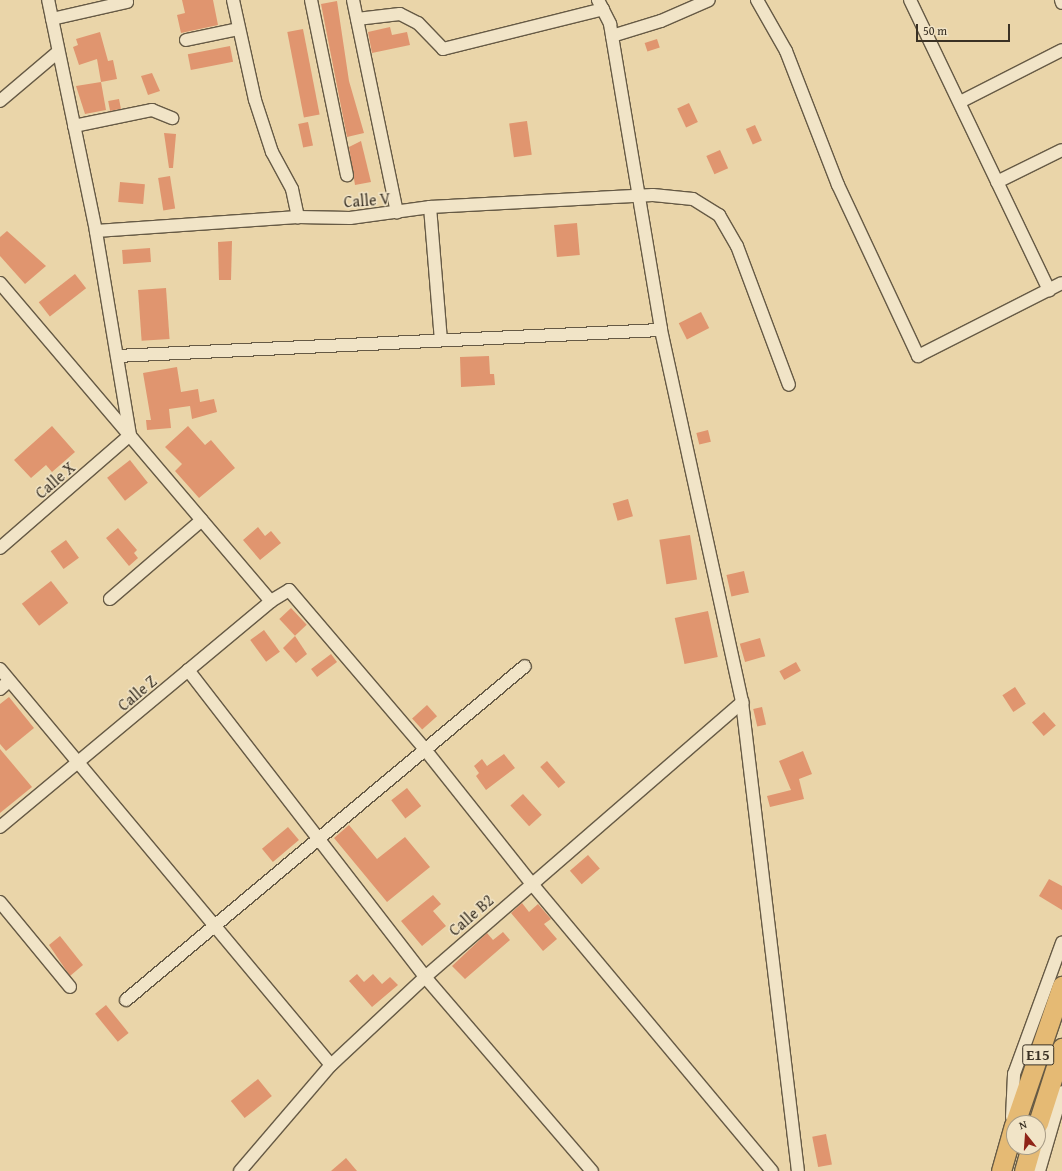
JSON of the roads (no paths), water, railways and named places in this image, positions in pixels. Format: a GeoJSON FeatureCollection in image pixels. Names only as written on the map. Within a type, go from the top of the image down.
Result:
{"type":"FeatureCollection","features":[{"type":"Feature","properties":{"kind":"highway","name":"E15"},"geometry":{"type":"LineString","coordinates":[[1017,1115],[1062,986]]}},
{"type":"Feature","properties":{"kind":"highway","name":"E15"},"geometry":{"type":"LineString","coordinates":[[1041,1115],[1062,1048]]}},
{"type":"Feature","properties":{"kind":"highway","name":"E15"},"geometry":{"type":"LineString","coordinates":[[1001,1171],[1006,1153]]}},
{"type":"Feature","properties":{"kind":"highway"},"geometry":{"type":"LineString","coordinates":[[1024,1171],[1029,1155]]}},
{"type":"Feature","properties":{"kind":"street"},"geometry":{"type":"LineString","coordinates":[[48,0],[96,231],[130,435]]}},
{"type":"Feature","properties":{"kind":"street"},"geometry":{"type":"LineString","coordinates":[[233,0],[254,100],[272,152],[292,190],[298,217]]}},
{"type":"Feature","properties":{"kind":"street"},"geometry":{"type":"LineString","coordinates":[[311,0],[347,175]]}},
{"type":"Feature","properties":{"kind":"street"},"geometry":{"type":"LineString","coordinates":[[353,0],[397,213]]}},
{"type":"Feature","properties":{"kind":"street"},"geometry":{"type":"LineString","coordinates":[[612,36],[661,21],[709,0]]}},
{"type":"Feature","properties":{"kind":"street"},"geometry":{"type":"LineString","coordinates":[[757,0],[786,51],[838,185],[918,356],[1062,284]]}},
{"type":"Feature","properties":{"kind":"street"},"geometry":{"type":"LineString","coordinates":[[910,0],[1049,290]]}},
{"type":"Feature","properties":{"kind":"street"},"geometry":{"type":"LineString","coordinates":[[52,19],[127,2]]}},
{"type":"Feature","properties":{"kind":"street"},"geometry":{"type":"LineString","coordinates":[[357,19],[400,14],[418,23],[443,49],[600,5],[612,36],[640,196],[661,330],[742,702],[798,1171]]}},
{"type":"Feature","properties":{"kind":"street"},"geometry":{"type":"LineString","coordinates":[[186,40],[238,29]]}},
{"type":"Feature","properties":{"kind":"street"},"geometry":{"type":"LineString","coordinates":[[960,102],[1062,50]]}},
{"type":"Feature","properties":{"kind":"street"},"geometry":{"type":"LineString","coordinates":[[0,100],[58,52]]}},
{"type":"Feature","properties":{"kind":"street"},"geometry":{"type":"LineString","coordinates":[[74,126],[152,110],[172,118]]}},
{"type":"Feature","properties":{"kind":"street"},"geometry":{"type":"LineString","coordinates":[[997,182],[1062,150]]}},
{"type":"Feature","properties":{"kind":"street","name":"Calle V"},"geometry":{"type":"LineString","coordinates":[[96,231],[298,217],[350,218],[397,213],[430,207],[640,196],[693,200],[719,215],[750,274],[789,385]]}},
{"type":"Feature","properties":{"kind":"street"},"geometry":{"type":"LineString","coordinates":[[430,207],[440,340]]}},
{"type":"Feature","properties":{"kind":"street"},"geometry":{"type":"LineString","coordinates":[[0,283],[271,601]]}},
{"type":"Feature","properties":{"kind":"street"},"geometry":{"type":"LineString","coordinates":[[117,356],[661,330]]}},
{"type":"Feature","properties":{"kind":"street","name":"Calle X"},"geometry":{"type":"LineString","coordinates":[[0,548],[130,435]]}},
{"type":"Feature","properties":{"kind":"street"},"geometry":{"type":"LineString","coordinates":[[110,599],[202,520]]}},
{"type":"Feature","properties":{"kind":"street","name":"Calle Z"},"geometry":{"type":"LineString","coordinates":[[0,827],[283,592],[296,594],[425,750]]}},
{"type":"Feature","properties":{"kind":"street"},"geometry":{"type":"LineString","coordinates":[[126,1000],[525,666]]}},
{"type":"Feature","properties":{"kind":"street"},"geometry":{"type":"LineString","coordinates":[[0,669],[213,927],[331,1065]]}},
{"type":"Feature","properties":{"kind":"street"},"geometry":{"type":"LineString","coordinates":[[188,670],[425,977],[592,1171]]}},
{"type":"Feature","properties":{"kind":"street"},"geometry":{"type":"LineString","coordinates":[[0,689],[9,681]]}},
{"type":"Feature","properties":{"kind":"street","name":"Calle B2"},"geometry":{"type":"LineString","coordinates":[[241,1171],[331,1065],[425,977],[742,702]]}},
{"type":"Feature","properties":{"kind":"street"},"geometry":{"type":"LineString","coordinates":[[425,750],[532,884],[772,1171]]}},
{"type":"Feature","properties":{"kind":"street"},"geometry":{"type":"LineString","coordinates":[[0,902],[70,987]]}},
{"type":"Feature","properties":{"kind":"street"},"geometry":{"type":"LineString","coordinates":[[1013,1115],[1014,1074],[1062,943]]}},
{"type":"Feature","properties":{"kind":"street"},"geometry":{"type":"LineString","coordinates":[[1039,1171],[1062,1092]]}}]}
